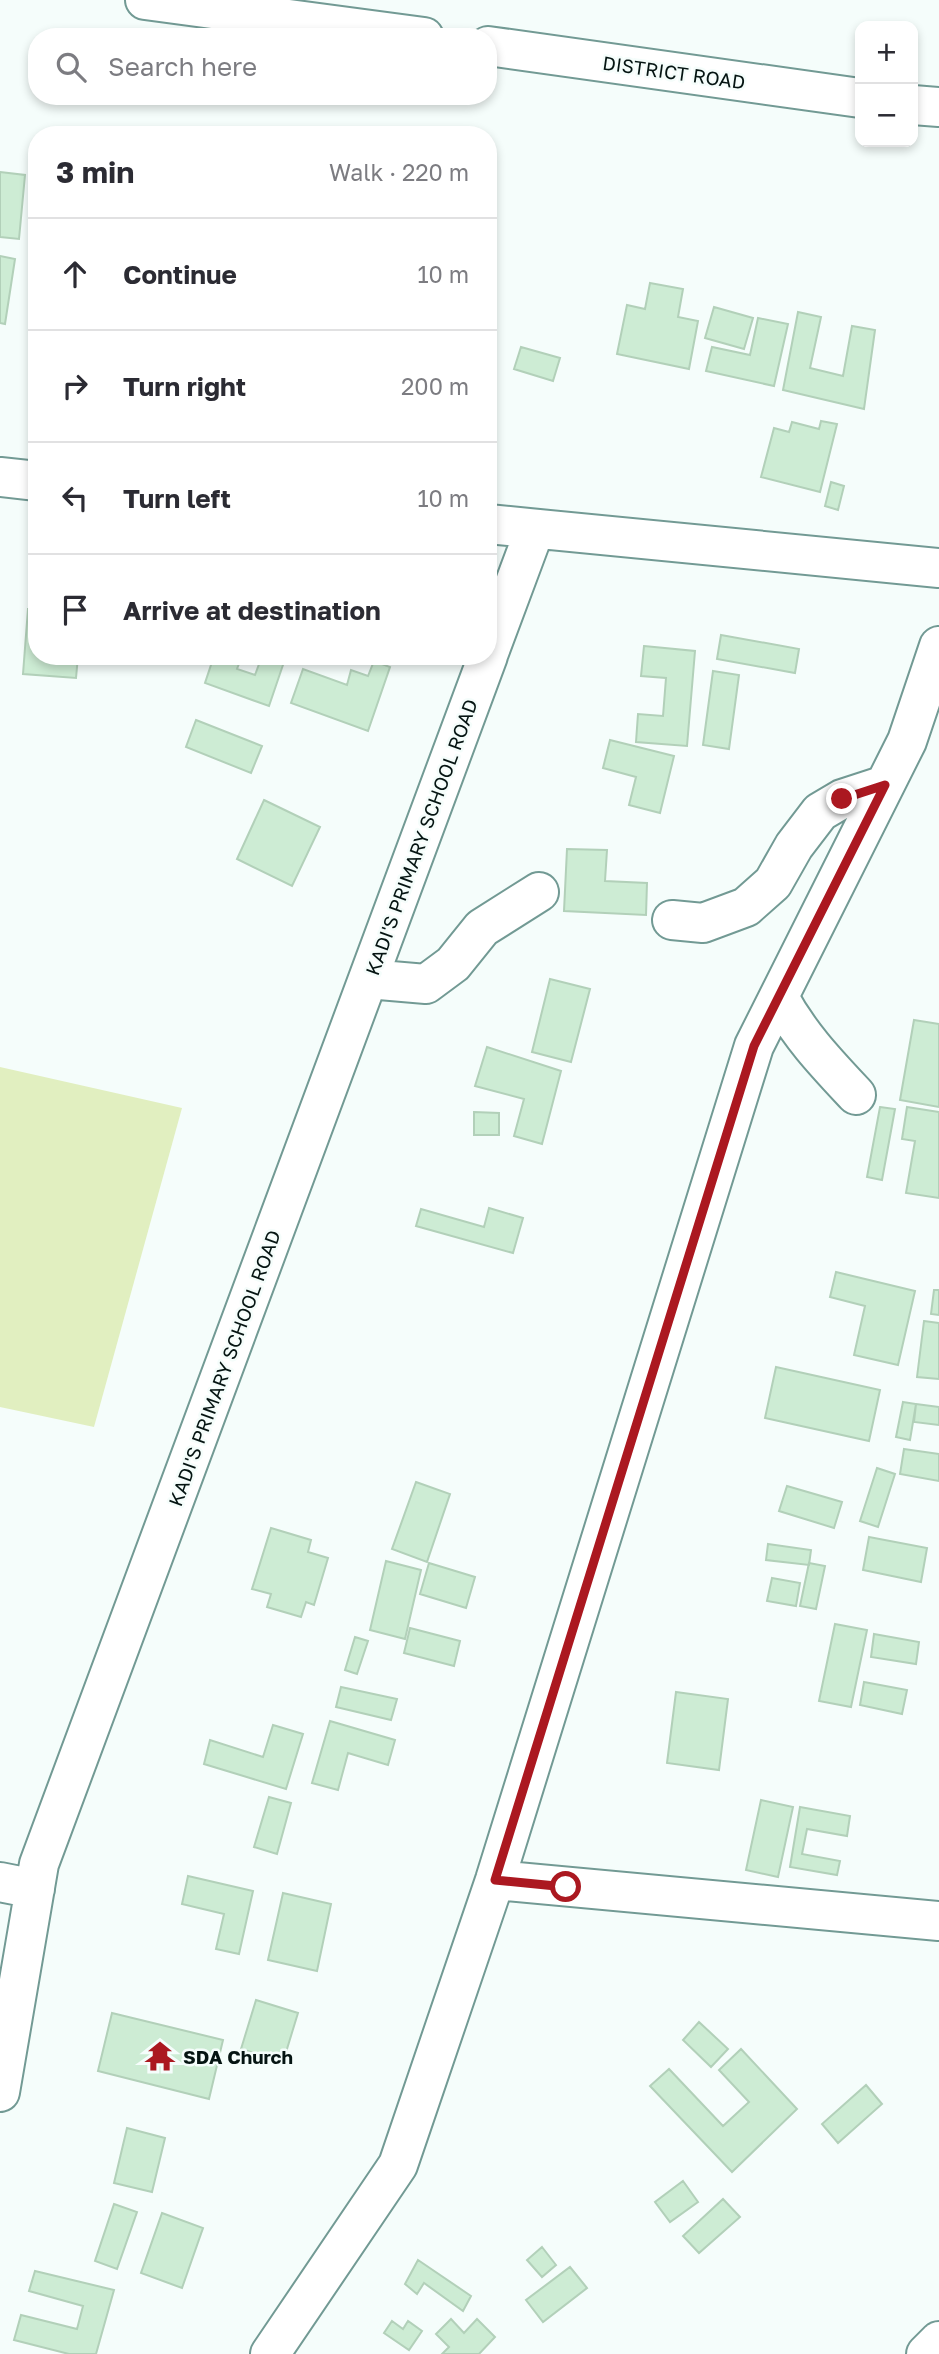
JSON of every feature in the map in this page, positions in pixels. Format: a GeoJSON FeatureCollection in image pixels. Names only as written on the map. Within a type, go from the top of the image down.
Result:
{"type":"FeatureCollection","features":[{"type":"Feature","properties":{"kind":"street"},"geometry":{"type":"LineString","coordinates":[[145,0],[356,28]]}},
{"type":"Feature","properties":{"kind":"street","name":"DISTRICT ROAD"},"geometry":{"type":"LineString","coordinates":[[497,47],[855,97]]}},
{"type":"Feature","properties":{"kind":"street"},"geometry":{"type":"LineString","coordinates":[[918,105],[939,107]]}},
{"type":"Feature","properties":{"kind":"street"},"geometry":{"type":"LineString","coordinates":[[0,477],[28,480]]}},
{"type":"Feature","properties":{"kind":"street"},"geometry":{"type":"LineString","coordinates":[[497,525],[939,568]]}},
{"type":"Feature","properties":{"kind":"street","name":"KADI'S PRIMARY SCHOOL ROAD"},"geometry":{"type":"LineString","coordinates":[[497,632],[535,529]]}},
{"type":"Feature","properties":{"kind":"street"},"geometry":{"type":"LineString","coordinates":[[270,2354],[398,2165],[495,1880],[754,1046],[907,741],[939,646]]}},
{"type":"Feature","properties":{"kind":"street","name":"KADI'S PRIMARY SCHOOL ROAD"},"geometry":{"type":"LineString","coordinates":[[0,2092],[17,1886],[44,1851],[485,665]]}},
{"type":"Feature","properties":{"kind":"street"},"geometry":{"type":"LineString","coordinates":[[672,920],[703,923],[746,907],[773,883],[794,846],[820,812],[842,799],[885,785]]}},
{"type":"Feature","properties":{"kind":"street"},"geometry":{"type":"LineString","coordinates":[[368,979],[426,984],[453,964],[482,928],[539,891]]}},
{"type":"Feature","properties":{"kind":"street"},"geometry":{"type":"LineString","coordinates":[[779,997],[791,1020],[819,1056],[856,1095]]}},
{"type":"Feature","properties":{"kind":"street"},"geometry":{"type":"LineString","coordinates":[[495,1880],[939,1921]]}},
{"type":"Feature","properties":{"kind":"street"},"geometry":{"type":"LineString","coordinates":[[926,2354],[939,2341]]}},
{"type":"Feature","properties":{"kind":"green space"},"geometry":{"type":"Polygon","coordinates":[[[0,1067],[182,1108],[94,1427],[0,1407],[0,1067]]]}},
{"type":"Feature","properties":{"kind":"building"},"geometry":{"type":"Polygon","coordinates":[[[0,172],[25,175],[19,239],[0,237],[0,172]]]}},
{"type":"Feature","properties":{"kind":"building"},"geometry":{"type":"Polygon","coordinates":[[[0,256],[15,259],[5,324],[0,323],[0,256]]]}},
{"type":"Feature","properties":{"kind":"building"},"geometry":{"type":"Polygon","coordinates":[[[650,283],[683,289],[678,317],[698,321],[689,369],[617,354],[627,305],[645,309],[650,283]]]}},
{"type":"Feature","properties":{"kind":"building"},"geometry":{"type":"Polygon","coordinates":[[[714,307],[753,318],[744,349],[705,338],[714,307]]]}},
{"type":"Feature","properties":{"kind":"building"},"geometry":{"type":"Polygon","coordinates":[[[798,312],[821,317],[810,368],[843,376],[852,326],[875,330],[864,409],[783,390],[798,312]]]}},
{"type":"Feature","properties":{"kind":"building"},"geometry":{"type":"Polygon","coordinates":[[[758,318],[788,324],[774,386],[706,371],[712,347],[750,355],[758,318]]]}},
{"type":"Feature","properties":{"kind":"building"},"geometry":{"type":"Polygon","coordinates":[[[521,347],[560,358],[553,381],[514,369],[521,347]]]}},
{"type":"Feature","properties":{"kind":"building"},"geometry":{"type":"Polygon","coordinates":[[[821,421],[837,424],[820,492],[761,477],[774,428],[789,432],[792,422],[819,429],[821,421]]]}},
{"type":"Feature","properties":{"kind":"building"},"geometry":{"type":"Polygon","coordinates":[[[831,482],[844,486],[838,510],[825,506],[831,482]]]}},
{"type":"Feature","properties":{"kind":"building"},"geometry":{"type":"Polygon","coordinates":[[[28,609],[28,665],[77,665],[76,678],[23,674],[28,609]]]}},
{"type":"Feature","properties":{"kind":"building"},"geometry":{"type":"Polygon","coordinates":[[[721,635],[799,649],[795,673],[717,659],[721,635]]]}},
{"type":"Feature","properties":{"kind":"building"},"geometry":{"type":"Polygon","coordinates":[[[644,646],[695,651],[687,746],[636,742],[638,714],[663,716],[666,678],[641,676],[644,646]]]}},
{"type":"Feature","properties":{"kind":"building"},"geometry":{"type":"Polygon","coordinates":[[[211,665],[239,665],[237,669],[255,675],[259,665],[283,665],[269,706],[205,683],[211,665]]]}},
{"type":"Feature","properties":{"kind":"building"},"geometry":{"type":"Polygon","coordinates":[[[372,665],[390,667],[368,731],[291,703],[303,669],[347,685],[351,670],[368,676],[372,665]]]}},
{"type":"Feature","properties":{"kind":"building"},"geometry":{"type":"Polygon","coordinates":[[[713,671],[739,675],[729,749],[703,745],[713,671]]]}},
{"type":"Feature","properties":{"kind":"building"},"geometry":{"type":"Polygon","coordinates":[[[196,720],[262,746],[251,773],[186,747],[196,720]]]}},
{"type":"Feature","properties":{"kind":"building"},"geometry":{"type":"Polygon","coordinates":[[[610,740],[674,756],[660,813],[629,805],[636,777],[603,768],[610,740]]]}},
{"type":"Feature","properties":{"kind":"building"},"geometry":{"type":"Polygon","coordinates":[[[264,800],[320,827],[292,886],[237,859],[264,800]]]}},
{"type":"Feature","properties":{"kind":"building"},"geometry":{"type":"Polygon","coordinates":[[[567,849],[607,850],[605,881],[647,883],[646,915],[564,911],[567,849]]]}},
{"type":"Feature","properties":{"kind":"building"},"geometry":{"type":"Polygon","coordinates":[[[550,979],[590,989],[571,1062],[532,1052],[550,979]]]}},
{"type":"Feature","properties":{"kind":"building"},"geometry":{"type":"Polygon","coordinates":[[[914,1020],[939,1024],[939,1107],[900,1100],[914,1020]]]}},
{"type":"Feature","properties":{"kind":"building"},"geometry":{"type":"Polygon","coordinates":[[[487,1047],[561,1071],[542,1144],[514,1136],[524,1099],[475,1086],[487,1047]]]}},
{"type":"Feature","properties":{"kind":"building"},"geometry":{"type":"Polygon","coordinates":[[[880,1107],[895,1109],[882,1180],[867,1177],[880,1107]]]}},
{"type":"Feature","properties":{"kind":"building"},"geometry":{"type":"Polygon","coordinates":[[[907,1107],[939,1112],[939,1198],[906,1193],[915,1141],[902,1139],[907,1107]]]}},
{"type":"Feature","properties":{"kind":"building"},"geometry":{"type":"Polygon","coordinates":[[[474,1112],[499,1113],[499,1135],[474,1135],[474,1112]]]}},
{"type":"Feature","properties":{"kind":"building"},"geometry":{"type":"Polygon","coordinates":[[[489,1208],[523,1218],[513,1253],[416,1226],[421,1209],[484,1227],[489,1208]]]}},
{"type":"Feature","properties":{"kind":"building"},"geometry":{"type":"Polygon","coordinates":[[[836,1272],[915,1291],[898,1365],[854,1355],[865,1306],[830,1297],[836,1272]]]}},
{"type":"Feature","properties":{"kind":"building"},"geometry":{"type":"Polygon","coordinates":[[[934,1290],[939,1290],[939,1315],[931,1314],[934,1290]]]}},
{"type":"Feature","properties":{"kind":"building"},"geometry":{"type":"Polygon","coordinates":[[[924,1321],[939,1323],[939,1379],[917,1377],[924,1321]]]}},
{"type":"Feature","properties":{"kind":"building"},"geometry":{"type":"Polygon","coordinates":[[[776,1367],[880,1390],[869,1441],[765,1418],[776,1367]]]}},
{"type":"Feature","properties":{"kind":"building"},"geometry":{"type":"Polygon","coordinates":[[[903,1402],[916,1404],[910,1440],[896,1437],[903,1402]]]}},
{"type":"Feature","properties":{"kind":"building"},"geometry":{"type":"Polygon","coordinates":[[[916,1404],[939,1407],[939,1425],[914,1422],[916,1404]]]}},
{"type":"Feature","properties":{"kind":"building"},"geometry":{"type":"Polygon","coordinates":[[[904,1449],[939,1454],[939,1481],[900,1474],[904,1449]]]}},
{"type":"Feature","properties":{"kind":"building"},"geometry":{"type":"Polygon","coordinates":[[[877,1468],[895,1474],[878,1527],[860,1521],[877,1468]]]}},
{"type":"Feature","properties":{"kind":"building"},"geometry":{"type":"Polygon","coordinates":[[[416,1482],[450,1494],[427,1562],[392,1549],[416,1482]]]}},
{"type":"Feature","properties":{"kind":"building"},"geometry":{"type":"Polygon","coordinates":[[[787,1486],[842,1502],[834,1528],[779,1511],[787,1486]]]}},
{"type":"Feature","properties":{"kind":"building"},"geometry":{"type":"Polygon","coordinates":[[[271,1528],[311,1540],[308,1552],[328,1558],[314,1605],[306,1602],[301,1617],[267,1607],[271,1594],[252,1589],[271,1528]]]}},
{"type":"Feature","properties":{"kind":"building"},"geometry":{"type":"Polygon","coordinates":[[[869,1537],[927,1548],[921,1582],[863,1570],[869,1537]]]}},
{"type":"Feature","properties":{"kind":"building"},"geometry":{"type":"Polygon","coordinates":[[[768,1544],[811,1550],[809,1565],[766,1560],[768,1544]]]}},
{"type":"Feature","properties":{"kind":"building"},"geometry":{"type":"Polygon","coordinates":[[[386,1561],[421,1570],[405,1639],[370,1630],[386,1561]]]}},
{"type":"Feature","properties":{"kind":"building"},"geometry":{"type":"Polygon","coordinates":[[[429,1563],[475,1577],[466,1608],[420,1594],[429,1563]]]}},
{"type":"Feature","properties":{"kind":"building"},"geometry":{"type":"Polygon","coordinates":[[[809,1563],[825,1566],[816,1609],[800,1606],[809,1563]]]}},
{"type":"Feature","properties":{"kind":"building"},"geometry":{"type":"Polygon","coordinates":[[[772,1578],[800,1583],[796,1606],[767,1601],[772,1578]]]}},
{"type":"Feature","properties":{"kind":"building"},"geometry":{"type":"Polygon","coordinates":[[[835,1624],[867,1630],[851,1707],[819,1701],[835,1624]]]}},
{"type":"Feature","properties":{"kind":"building"},"geometry":{"type":"Polygon","coordinates":[[[410,1628],[460,1641],[454,1666],[404,1653],[410,1628]]]}},
{"type":"Feature","properties":{"kind":"building"},"geometry":{"type":"Polygon","coordinates":[[[874,1634],[919,1642],[916,1664],[871,1657],[874,1634]]]}},
{"type":"Feature","properties":{"kind":"building"},"geometry":{"type":"Polygon","coordinates":[[[355,1637],[368,1641],[357,1674],[345,1670],[355,1637]]]}},
{"type":"Feature","properties":{"kind":"building"},"geometry":{"type":"Polygon","coordinates":[[[864,1682],[907,1690],[902,1714],[860,1705],[864,1682]]]}},
{"type":"Feature","properties":{"kind":"building"},"geometry":{"type":"Polygon","coordinates":[[[341,1687],[397,1699],[391,1720],[336,1707],[341,1687]]]}},
{"type":"Feature","properties":{"kind":"building"},"geometry":{"type":"Polygon","coordinates":[[[676,1692],[728,1699],[719,1770],[667,1763],[676,1692]]]}},
{"type":"Feature","properties":{"kind":"building"},"geometry":{"type":"Polygon","coordinates":[[[330,1721],[395,1740],[388,1765],[348,1753],[338,1790],[312,1783],[330,1721]]]}},
{"type":"Feature","properties":{"kind":"building"},"geometry":{"type":"Polygon","coordinates":[[[273,1725],[303,1734],[286,1789],[204,1764],[210,1740],[263,1757],[273,1725]]]}},
{"type":"Feature","properties":{"kind":"building"},"geometry":{"type":"Polygon","coordinates":[[[269,1797],[291,1803],[277,1854],[254,1847],[269,1797]]]}},
{"type":"Feature","properties":{"kind":"building"},"geometry":{"type":"Polygon","coordinates":[[[761,1800],[793,1807],[778,1877],[746,1870],[761,1800]]]}},
{"type":"Feature","properties":{"kind":"building"},"geometry":{"type":"Polygon","coordinates":[[[800,1807],[850,1816],[847,1836],[807,1829],[802,1854],[840,1861],[837,1875],[790,1867],[800,1807]]]}},
{"type":"Feature","properties":{"kind":"building"},"geometry":{"type":"Polygon","coordinates":[[[188,1876],[253,1891],[239,1954],[216,1949],[224,1914],[182,1904],[188,1876]]]}},
{"type":"Feature","properties":{"kind":"building"},"geometry":{"type":"Polygon","coordinates":[[[283,1893],[331,1904],[317,1971],[268,1960],[283,1893]]]}},
{"type":"Feature","properties":{"kind":"building"},"geometry":{"type":"Polygon","coordinates":[[[256,2000],[298,2013],[283,2062],[241,2049],[256,2000]]]}},
{"type":"Feature","properties":{"kind":"building","name":"SDA Church"},"geometry":{"type":"Polygon","coordinates":[[[112,2013],[223,2040],[209,2099],[98,2071],[112,2013]]]}},
{"type":"Feature","properties":{"kind":"building"},"geometry":{"type":"Polygon","coordinates":[[[699,2022],[728,2049],[711,2067],[683,2040],[699,2022]]]}},
{"type":"Feature","properties":{"kind":"building"},"geometry":{"type":"Polygon","coordinates":[[[741,2049],[797,2109],[732,2172],[650,2086],[669,2069],[723,2126],[749,2102],[719,2070],[741,2049]]]}},
{"type":"Feature","properties":{"kind":"building"},"geometry":{"type":"Polygon","coordinates":[[[866,2085],[882,2104],[838,2143],[822,2124],[866,2085]]]}},
{"type":"Feature","properties":{"kind":"building"},"geometry":{"type":"Polygon","coordinates":[[[127,2128],[165,2138],[152,2192],[114,2183],[127,2128]]]}},
{"type":"Feature","properties":{"kind":"building"},"geometry":{"type":"Polygon","coordinates":[[[683,2181],[698,2202],[670,2222],[655,2202],[683,2181]]]}},
{"type":"Feature","properties":{"kind":"building"},"geometry":{"type":"Polygon","coordinates":[[[723,2199],[740,2217],[699,2253],[683,2236],[723,2199]]]}},
{"type":"Feature","properties":{"kind":"building"},"geometry":{"type":"Polygon","coordinates":[[[114,2204],[137,2212],[117,2269],[95,2261],[114,2204]]]}},
{"type":"Feature","properties":{"kind":"building"},"geometry":{"type":"Polygon","coordinates":[[[162,2213],[203,2228],[182,2288],[141,2273],[162,2213]]]}},
{"type":"Feature","properties":{"kind":"building"},"geometry":{"type":"Polygon","coordinates":[[[542,2247],[556,2265],[542,2277],[527,2260],[542,2247]]]}},
{"type":"Feature","properties":{"kind":"building"},"geometry":{"type":"Polygon","coordinates":[[[418,2260],[471,2296],[463,2311],[424,2283],[417,2294],[405,2284],[418,2260]]]}},
{"type":"Feature","properties":{"kind":"building"},"geometry":{"type":"Polygon","coordinates":[[[570,2267],[587,2288],[543,2322],[526,2300],[570,2267]]]}},
{"type":"Feature","properties":{"kind":"building"},"geometry":{"type":"Polygon","coordinates":[[[35,2271],[114,2290],[96,2354],[69,2354],[14,2340],[21,2315],[77,2329],[83,2306],[29,2291],[35,2271]]]}},
{"type":"Feature","properties":{"kind":"building"},"geometry":{"type":"Polygon","coordinates":[[[451,2319],[464,2333],[477,2319],[495,2337],[479,2354],[442,2354],[449,2347],[436,2334],[451,2319]]]}},
{"type":"Feature","properties":{"kind":"building"},"geometry":{"type":"Polygon","coordinates":[[[392,2321],[403,2329],[408,2321],[422,2331],[409,2350],[384,2333],[392,2321]]]}},
{"type":"Feature","properties":{"kind":"place","name":"SDA Church"},"geometry":{"type":"Point","coordinates":[160,2056]}},
{"type":"Feature","properties":{"kind":"route"},"geometry":{"type":"LineString","coordinates":[[566,1887],[495,1880],[754,1046],[885,785],[842,799]]}}]}
